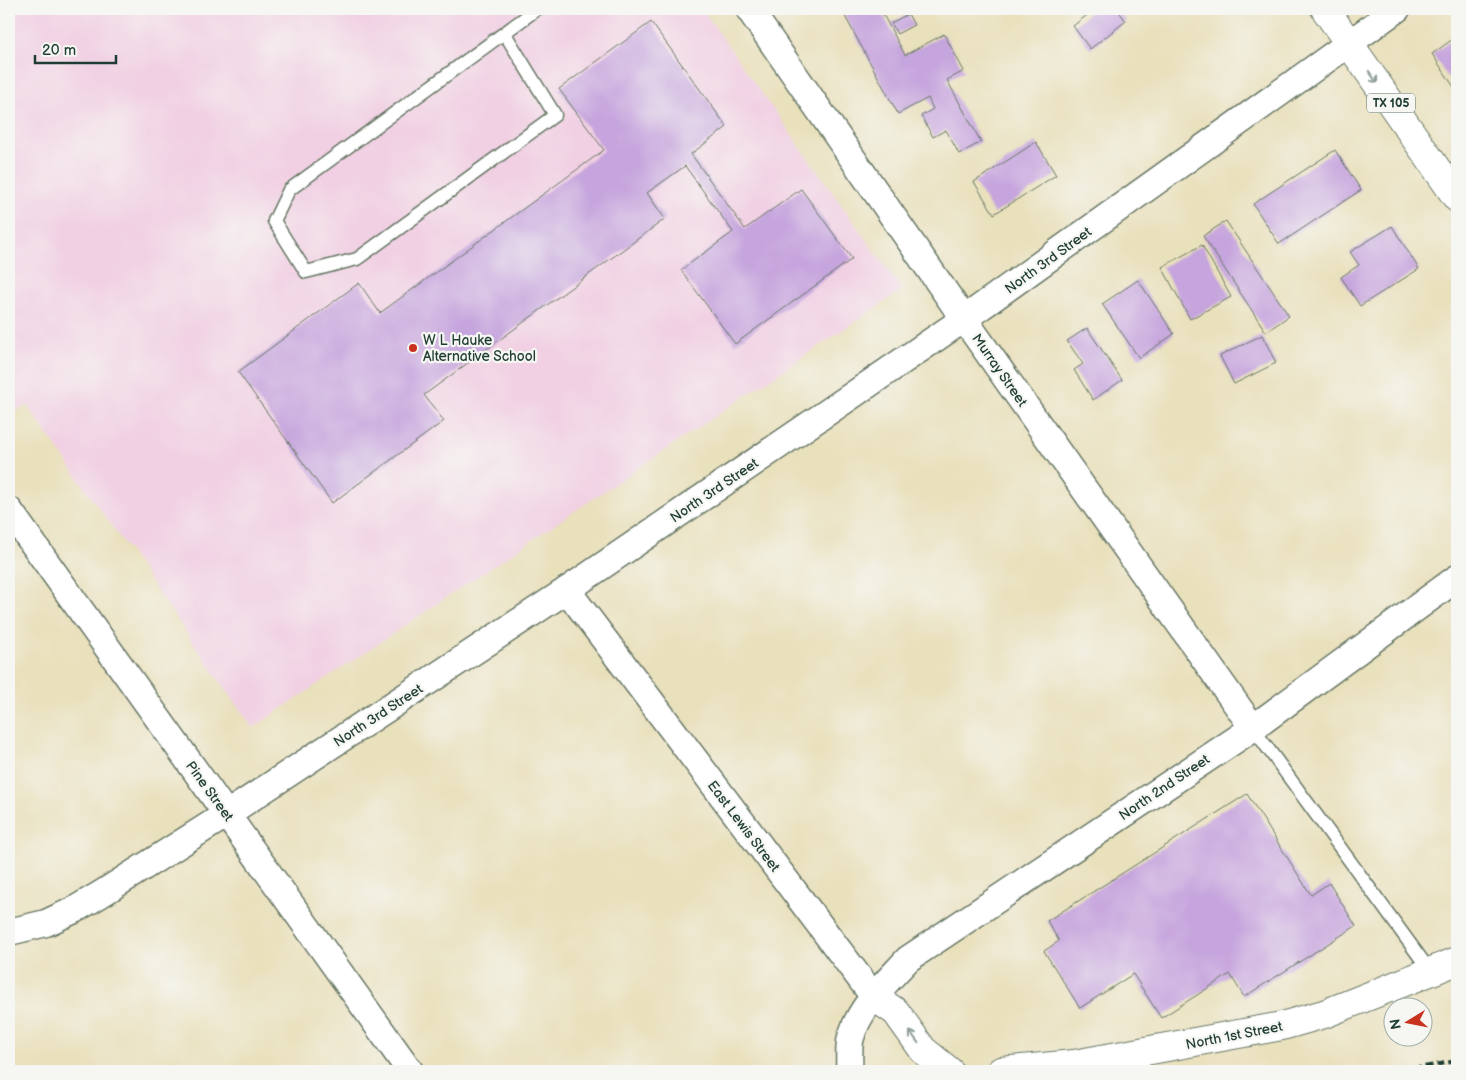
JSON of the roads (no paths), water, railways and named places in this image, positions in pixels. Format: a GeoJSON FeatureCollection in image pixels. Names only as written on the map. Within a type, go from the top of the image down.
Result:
{"type":"FeatureCollection","features":[{"type":"Feature","properties":{"kind":"street","name":"Murray Street"},"geometry":{"type":"LineString","coordinates":[[749,9],[964,320],[1253,728]]}},
{"type":"Feature","properties":{"kind":"street","name":"TX 105"},"geometry":{"type":"LineString","coordinates":[[1325,9],[1457,198]]}},
{"type":"Feature","properties":{"kind":"street","name":"North 3rd Street"},"geometry":{"type":"LineString","coordinates":[[9,932],[46,923],[74,910],[227,814],[567,590],[964,320],[1397,9]]}},
{"type":"Feature","properties":{"kind":"street","name":"Pine Street"},"geometry":{"type":"LineString","coordinates":[[9,510],[410,1071]]}},
{"type":"Feature","properties":{"kind":"street","name":"North 2nd Street"},"geometry":{"type":"LineString","coordinates":[[874,997],[908,959],[1253,728],[1457,578]]}},
{"type":"Feature","properties":{"kind":"street","name":"East Lewis Street"},"geometry":{"type":"LineString","coordinates":[[567,590],[874,997]]}},
{"type":"Feature","properties":{"kind":"street","name":"North 1st Street"},"geometry":{"type":"LineString","coordinates":[[1001,1071],[1074,1064],[1282,1026],[1324,1014],[1457,961]]}},
{"type":"Feature","properties":{"kind":"street"},"geometry":{"type":"LineString","coordinates":[[849,1071],[851,1037],[860,1018],[874,997],[896,1012],[923,1050],[948,1071]]}},
{"type":"Feature","properties":{"kind":"lane"},"geometry":{"type":"LineString","coordinates":[[505,34],[554,115],[357,259],[306,272],[274,221],[289,190],[537,9]]}},
{"type":"Feature","properties":{"kind":"lane"},"geometry":{"type":"LineString","coordinates":[[1253,728],[1430,971]]}},
{"type":"Feature","properties":{"kind":"railway"},"geometry":{"type":"LineString","coordinates":[[1401,1071],[1457,1061]]}},
{"type":"Feature","properties":{"kind":"place","name":"W L Hauke Alternative School"},"geometry":{"type":"Point","coordinates":[413,348]}}]}
